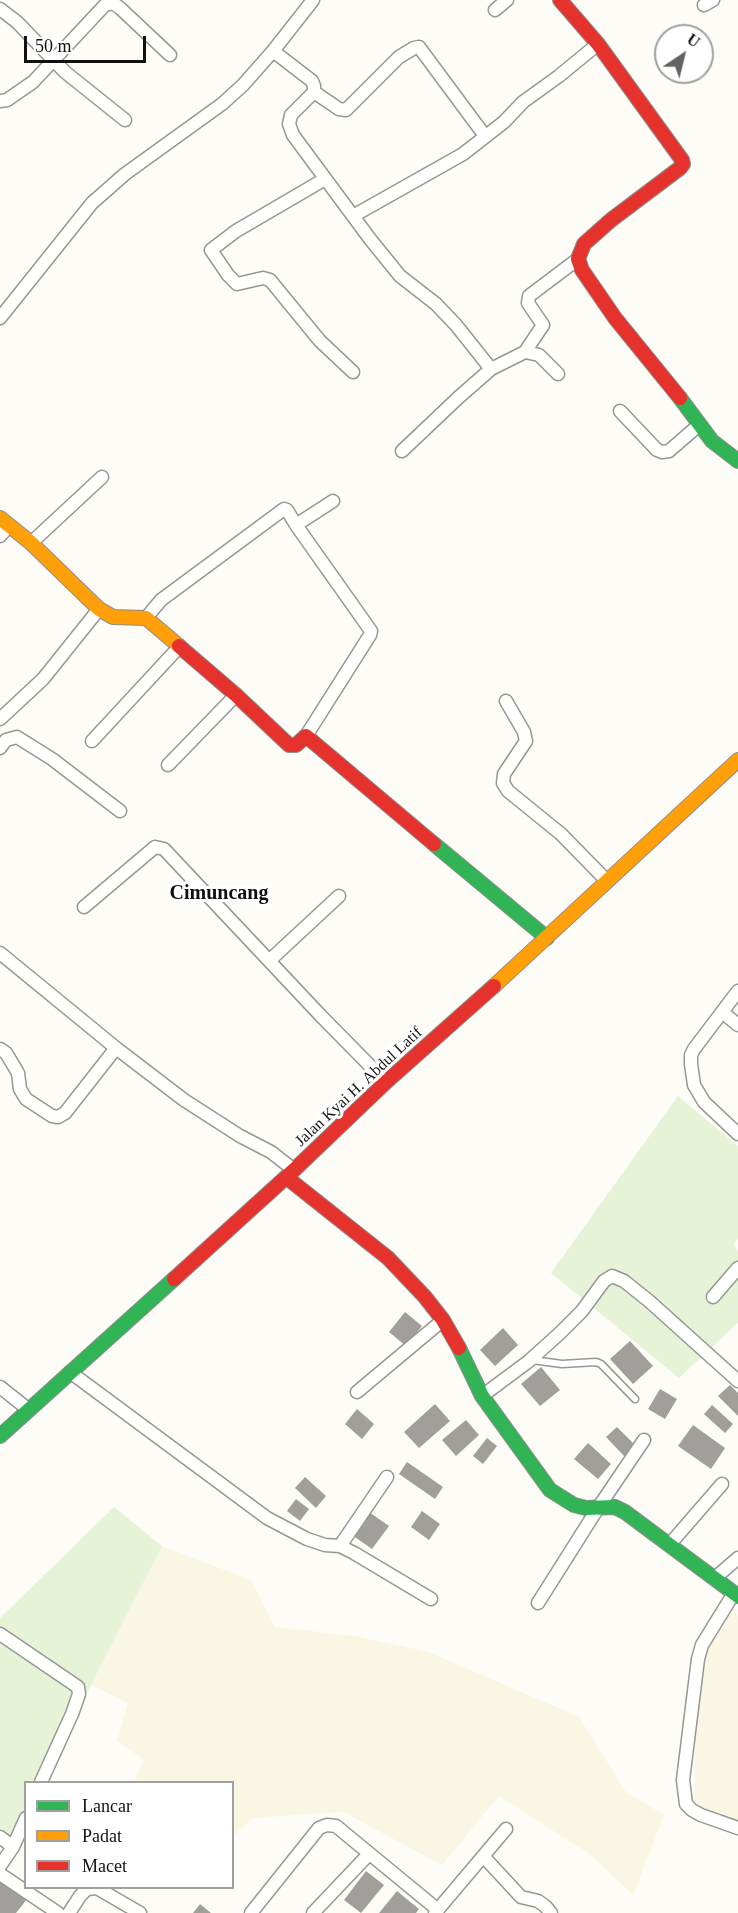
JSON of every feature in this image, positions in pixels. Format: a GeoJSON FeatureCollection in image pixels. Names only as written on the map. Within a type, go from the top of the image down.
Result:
{"type":"FeatureCollection","features":[{"type":"Feature","properties":{"kind":"street"},"geometry":{"type":"LineString","coordinates":[[0,318],[92,203],[125,174],[222,104],[243,85],[313,0]]}},
{"type":"Feature","properties":{"kind":"street"},"geometry":{"type":"LineString","coordinates":[[495,10],[507,0]]}},
{"type":"Feature","properties":{"kind":"street"},"geometry":{"type":"LineString","coordinates":[[402,451],[491,369],[525,351],[543,325],[528,303],[529,297],[578,259],[584,244],[611,220],[683,164],[598,44],[561,0]]}},
{"type":"Feature","properties":{"kind":"street"},"geometry":{"type":"LineString","coordinates":[[0,101],[33,82],[105,4],[113,3],[170,55]]}},
{"type":"Feature","properties":{"kind":"street"},"geometry":{"type":"LineString","coordinates":[[0,9],[17,22],[65,72],[125,120]]}},
{"type":"Feature","properties":{"kind":"street"},"geometry":{"type":"LineString","coordinates":[[353,216],[463,154],[504,122],[523,102],[598,44]]}},
{"type":"Feature","properties":{"kind":"street"},"geometry":{"type":"LineString","coordinates":[[314,92],[339,109],[346,110],[399,57],[419,47],[485,136]]}},
{"type":"Feature","properties":{"kind":"street"},"geometry":{"type":"LineString","coordinates":[[273,51],[312,81],[314,86],[314,92],[291,115],[289,124],[293,135],[400,276],[436,304],[491,369]]}},
{"type":"Feature","properties":{"kind":"street"},"geometry":{"type":"LineString","coordinates":[[325,179],[236,231],[211,250],[237,284],[263,278],[270,280],[320,341],[353,372]]}},
{"type":"Feature","properties":{"kind":"street"},"geometry":{"type":"LineString","coordinates":[[578,259],[582,270],[615,318],[657,368],[699,425],[712,441],[738,461]]}},
{"type":"Feature","properties":{"kind":"street"},"geometry":{"type":"LineString","coordinates":[[525,351],[539,355],[558,374]]}},
{"type":"Feature","properties":{"kind":"street"},"geometry":{"type":"LineString","coordinates":[[620,411],[657,450],[662,452],[669,451],[699,425]]}},
{"type":"Feature","properties":{"kind":"street"},"geometry":{"type":"LineString","coordinates":[[31,543],[102,477]]}},
{"type":"Feature","properties":{"kind":"street"},"geometry":{"type":"LineString","coordinates":[[296,525],[333,501]]}},
{"type":"Feature","properties":{"kind":"street"},"geometry":{"type":"LineString","coordinates":[[3,527],[31,543],[99,609],[113,617],[146,618],[236,694],[289,745],[296,746],[306,736],[371,631],[287,510],[284,509],[160,600],[146,618]]}},
{"type":"Feature","properties":{"kind":"street"},"geometry":{"type":"LineString","coordinates":[[0,719],[43,678],[99,609]]}},
{"type":"Feature","properties":{"kind":"street"},"geometry":{"type":"LineString","coordinates":[[92,741],[180,646]]}},
{"type":"Feature","properties":{"kind":"street"},"geometry":{"type":"LineString","coordinates":[[168,765],[236,694]]}},
{"type":"Feature","properties":{"kind":"street"},"geometry":{"type":"LineString","coordinates":[[506,701],[524,732],[526,741],[504,774],[503,783],[508,791],[561,834],[606,880]]}},
{"type":"Feature","properties":{"kind":"street"},"geometry":{"type":"LineString","coordinates":[[306,736],[506,906],[547,938]]}},
{"type":"Feature","properties":{"kind":"street"},"geometry":{"type":"LineString","coordinates":[[0,748],[10,737],[17,737],[52,759],[120,812]]}},
{"type":"Feature","properties":{"kind":"street","name":"Jalan Kyai H. Abdul Latif"},"geometry":{"type":"LineString","coordinates":[[0,1436],[290,1174],[386,1082],[547,938],[606,880],[738,760]]}},
{"type":"Feature","properties":{"kind":"street"},"geometry":{"type":"LineString","coordinates":[[84,907],[159,846],[170,854],[386,1082]]}},
{"type":"Feature","properties":{"kind":"street"},"geometry":{"type":"LineString","coordinates":[[270,960],[339,896]]}},
{"type":"Feature","properties":{"kind":"street"},"geometry":{"type":"LineString","coordinates":[[0,953],[183,1100],[240,1136],[271,1152],[290,1174],[388,1258],[413,1283],[442,1320],[464,1356],[482,1396],[550,1490],[574,1505],[598,1508],[615,1507],[625,1512],[736,1595],[702,1645],[698,1659],[683,1780],[686,1804],[692,1810],[738,1828]]}},
{"type":"Feature","properties":{"kind":"street"},"geometry":{"type":"LineString","coordinates":[[738,991],[691,1054],[694,1085],[704,1102],[738,1134]]}},
{"type":"Feature","properties":{"kind":"street"},"geometry":{"type":"LineString","coordinates":[[722,1012],[738,1025]]}},
{"type":"Feature","properties":{"kind":"street"},"geometry":{"type":"LineString","coordinates":[[0,1049],[6,1053],[18,1073],[21,1089],[26,1099],[58,1118],[70,1108],[116,1048]]}},
{"type":"Feature","properties":{"kind":"street"},"geometry":{"type":"LineString","coordinates":[[713,1297],[738,1268]]}},
{"type":"Feature","properties":{"kind":"street"},"geometry":{"type":"LineString","coordinates":[[482,1396],[529,1360],[570,1324],[604,1281],[612,1276],[624,1281],[649,1301],[738,1381]]}},
{"type":"Feature","properties":{"kind":"street"},"geometry":{"type":"LineString","coordinates":[[357,1392],[442,1320]]}},
{"type":"Feature","properties":{"kind":"street"},"geometry":{"type":"LineString","coordinates":[[70,1372],[267,1518],[307,1539],[340,1546],[431,1599]]}},
{"type":"Feature","properties":{"kind":"street"},"geometry":{"type":"LineString","coordinates":[[0,1387],[29,1410]]}},
{"type":"Feature","properties":{"kind":"street"},"geometry":{"type":"LineString","coordinates":[[538,1603],[598,1508],[645,1440]]}},
{"type":"Feature","properties":{"kind":"street"},"geometry":{"type":"LineString","coordinates":[[340,1546],[387,1477]]}},
{"type":"Feature","properties":{"kind":"street"},"geometry":{"type":"LineString","coordinates":[[670,1544],[722,1484]]}},
{"type":"Feature","properties":{"kind":"street"},"geometry":{"type":"LineString","coordinates":[[715,1578],[738,1558]]}},
{"type":"Feature","properties":{"kind":"street"},"geometry":{"type":"LineString","coordinates":[[0,1634],[78,1687],[79,1694],[72,1714],[41,1781]]}},
{"type":"Feature","properties":{"kind":"street"},"geometry":{"type":"LineString","coordinates":[[0,1866],[24,1822]]}},
{"type":"Feature","properties":{"kind":"street"},"geometry":{"type":"LineString","coordinates":[[251,1913],[319,1828],[327,1825],[336,1826],[437,1911],[506,1829]]}},
{"type":"Feature","properties":{"kind":"street"},"geometry":{"type":"LineString","coordinates":[[0,1837],[13,1846]]}},
{"type":"Feature","properties":{"kind":"street"},"geometry":{"type":"LineString","coordinates":[[313,1913],[369,1854]]}},
{"type":"Feature","properties":{"kind":"street"},"geometry":{"type":"LineString","coordinates":[[484,1857],[521,1897],[538,1901],[551,1913]]}},
{"type":"Feature","properties":{"kind":"street"},"geometry":{"type":"LineString","coordinates":[[0,1874],[58,1913]]}},
{"type":"Feature","properties":{"kind":"street"},"geometry":{"type":"LineString","coordinates":[[69,1913],[87,1889]]}},
{"type":"Feature","properties":{"kind":"street"},"geometry":{"type":"LineString","coordinates":[[99,1889],[140,1913]]}},
{"type":"Feature","properties":{"kind":"lane"},"geometry":{"type":"LineString","coordinates":[[529,1360],[562,1364],[596,1362],[601,1364],[635,1400]]}},
{"type":"Feature","properties":{"kind":"shaded area"},"geometry":{"type":"Polygon","coordinates":[[[162,1546],[251,1580],[275,1627],[355,1636],[429,1652],[579,1717],[626,1792],[664,1815],[633,1895],[591,1855],[499,1796],[442,1865],[343,1812],[252,1818],[234,1835],[234,1781],[134,1781],[144,1760],[117,1741],[128,1703],[92,1685],[162,1546]]]}},
{"type":"Feature","properties":{"kind":"shaded area"},"geometry":{"type":"Polygon","coordinates":[[[733,1611],[738,1615],[738,1831],[695,1814],[695,1651],[733,1611]]]}},
{"type":"Feature","properties":{"kind":"green space"},"geometry":{"type":"Polygon","coordinates":[[[678,1096],[738,1146],[738,1239],[734,1244],[738,1252],[738,1323],[679,1378],[551,1273],[678,1096]]]}},
{"type":"Feature","properties":{"kind":"green space"},"geometry":{"type":"Polygon","coordinates":[[[114,1507],[162,1546],[43,1781],[24,1781],[24,1818],[11,1844],[0,1839],[0,1618],[114,1507]]]}},
{"type":"Feature","properties":{"kind":"building"},"geometry":{"type":"Polygon","coordinates":[[[405,1312],[422,1326],[406,1346],[389,1332],[405,1312]]]}},
{"type":"Feature","properties":{"kind":"building"},"geometry":{"type":"Polygon","coordinates":[[[503,1328],[518,1345],[495,1366],[480,1350],[503,1328]]]}},
{"type":"Feature","properties":{"kind":"building"},"geometry":{"type":"Polygon","coordinates":[[[630,1341],[653,1366],[633,1384],[610,1359],[630,1341]]]}},
{"type":"Feature","properties":{"kind":"building"},"geometry":{"type":"Polygon","coordinates":[[[541,1367],[560,1390],[540,1406],[521,1384],[541,1367]]]}},
{"type":"Feature","properties":{"kind":"building"},"geometry":{"type":"Polygon","coordinates":[[[730,1385],[738,1393],[738,1416],[718,1396],[730,1385]]]}},
{"type":"Feature","properties":{"kind":"building"},"geometry":{"type":"Polygon","coordinates":[[[660,1389],[677,1399],[665,1419],[648,1409],[660,1389]]]}},
{"type":"Feature","properties":{"kind":"building"},"geometry":{"type":"Polygon","coordinates":[[[435,1404],[450,1421],[419,1448],[404,1432],[435,1404]]]}},
{"type":"Feature","properties":{"kind":"building"},"geometry":{"type":"Polygon","coordinates":[[[712,1405],[733,1424],[725,1433],[704,1414],[712,1405]]]}},
{"type":"Feature","properties":{"kind":"building"},"geometry":{"type":"Polygon","coordinates":[[[357,1409],[374,1424],[362,1439],[345,1424],[357,1409]]]}},
{"type":"Feature","properties":{"kind":"building"},"geometry":{"type":"Polygon","coordinates":[[[466,1420],[479,1435],[456,1456],[442,1440],[466,1420]]]}},
{"type":"Feature","properties":{"kind":"building"},"geometry":{"type":"Polygon","coordinates":[[[693,1425],[725,1448],[711,1469],[678,1446],[693,1425]]]}},
{"type":"Feature","properties":{"kind":"building"},"geometry":{"type":"Polygon","coordinates":[[[617,1427],[636,1446],[625,1457],[606,1437],[617,1427]]]}},
{"type":"Feature","properties":{"kind":"building"},"geometry":{"type":"Polygon","coordinates":[[[487,1438],[497,1446],[483,1464],[473,1456],[487,1438]]]}},
{"type":"Feature","properties":{"kind":"building"},"geometry":{"type":"Polygon","coordinates":[[[588,1443],[611,1464],[598,1479],[574,1459],[588,1443]]]}},
{"type":"Feature","properties":{"kind":"building"},"geometry":{"type":"Polygon","coordinates":[[[407,1462],[443,1487],[435,1499],[399,1474],[407,1462]]]}},
{"type":"Feature","properties":{"kind":"building"},"geometry":{"type":"Polygon","coordinates":[[[305,1477],[326,1496],[316,1508],[295,1488],[305,1477]]]}},
{"type":"Feature","properties":{"kind":"building"},"geometry":{"type":"Polygon","coordinates":[[[296,1499],[309,1509],[300,1521],[287,1511],[296,1499]]]}},
{"type":"Feature","properties":{"kind":"building"},"geometry":{"type":"Polygon","coordinates":[[[422,1511],[440,1524],[429,1540],[411,1527],[422,1511]]]}},
{"type":"Feature","properties":{"kind":"building"},"geometry":{"type":"Polygon","coordinates":[[[369,1512],[389,1526],[372,1549],[352,1535],[369,1512]]]}},
{"type":"Feature","properties":{"kind":"building"},"geometry":{"type":"Polygon","coordinates":[[[366,1871],[384,1885],[361,1913],[344,1900],[366,1871]]]}},
{"type":"Feature","properties":{"kind":"building"},"geometry":{"type":"Polygon","coordinates":[[[3,1879],[27,1899],[16,1913],[0,1913],[0,1883],[3,1879]]]}},
{"type":"Feature","properties":{"kind":"building"},"geometry":{"type":"Polygon","coordinates":[[[397,1891],[419,1909],[416,1913],[379,1913],[397,1891]]]}},
{"type":"Feature","properties":{"kind":"building"},"geometry":{"type":"Polygon","coordinates":[[[200,1904],[211,1913],[193,1913],[200,1904]]]}},
{"type":"Feature","properties":{"kind":"traffic: fast"},"geometry":{"type":"LineString","coordinates":[[680,398],[712,441],[738,461]]}},
{"type":"Feature","properties":{"kind":"traffic: fast"},"geometry":{"type":"LineString","coordinates":[[434,844],[547,938]]}},
{"type":"Feature","properties":{"kind":"traffic: fast"},"geometry":{"type":"LineString","coordinates":[[0,1436],[174,1279]]}},
{"type":"Feature","properties":{"kind":"traffic: fast"},"geometry":{"type":"LineString","coordinates":[[459,1348],[482,1396],[550,1490],[574,1505],[586,1508],[615,1507],[625,1512],[738,1596]]}},
{"type":"Feature","properties":{"kind":"traffic: slow"},"geometry":{"type":"LineString","coordinates":[[0,518],[31,543],[99,609],[113,617],[146,618],[179,646]]}},
{"type":"Feature","properties":{"kind":"traffic: slow"},"geometry":{"type":"LineString","coordinates":[[494,986],[738,760]]}},
{"type":"Feature","properties":{"kind":"traffic: jam"},"geometry":{"type":"LineString","coordinates":[[560,0],[598,44],[682,160],[683,164],[680,168],[611,220],[584,244],[578,259],[582,270],[615,318],[680,398]]}},
{"type":"Feature","properties":{"kind":"traffic: jam"},"geometry":{"type":"LineString","coordinates":[[179,646],[289,745],[296,745],[306,736],[434,844]]}},
{"type":"Feature","properties":{"kind":"traffic: jam"},"geometry":{"type":"LineString","coordinates":[[174,1279],[294,1170],[386,1082],[494,986]]}},
{"type":"Feature","properties":{"kind":"traffic: jam"},"geometry":{"type":"LineString","coordinates":[[286,1177],[388,1258],[425,1297],[443,1320],[459,1348]]}},
{"type":"Feature","properties":{"kind":"district","name":"Cimuncang"},"geometry":{"type":"Point","coordinates":[219,894]}}]}
